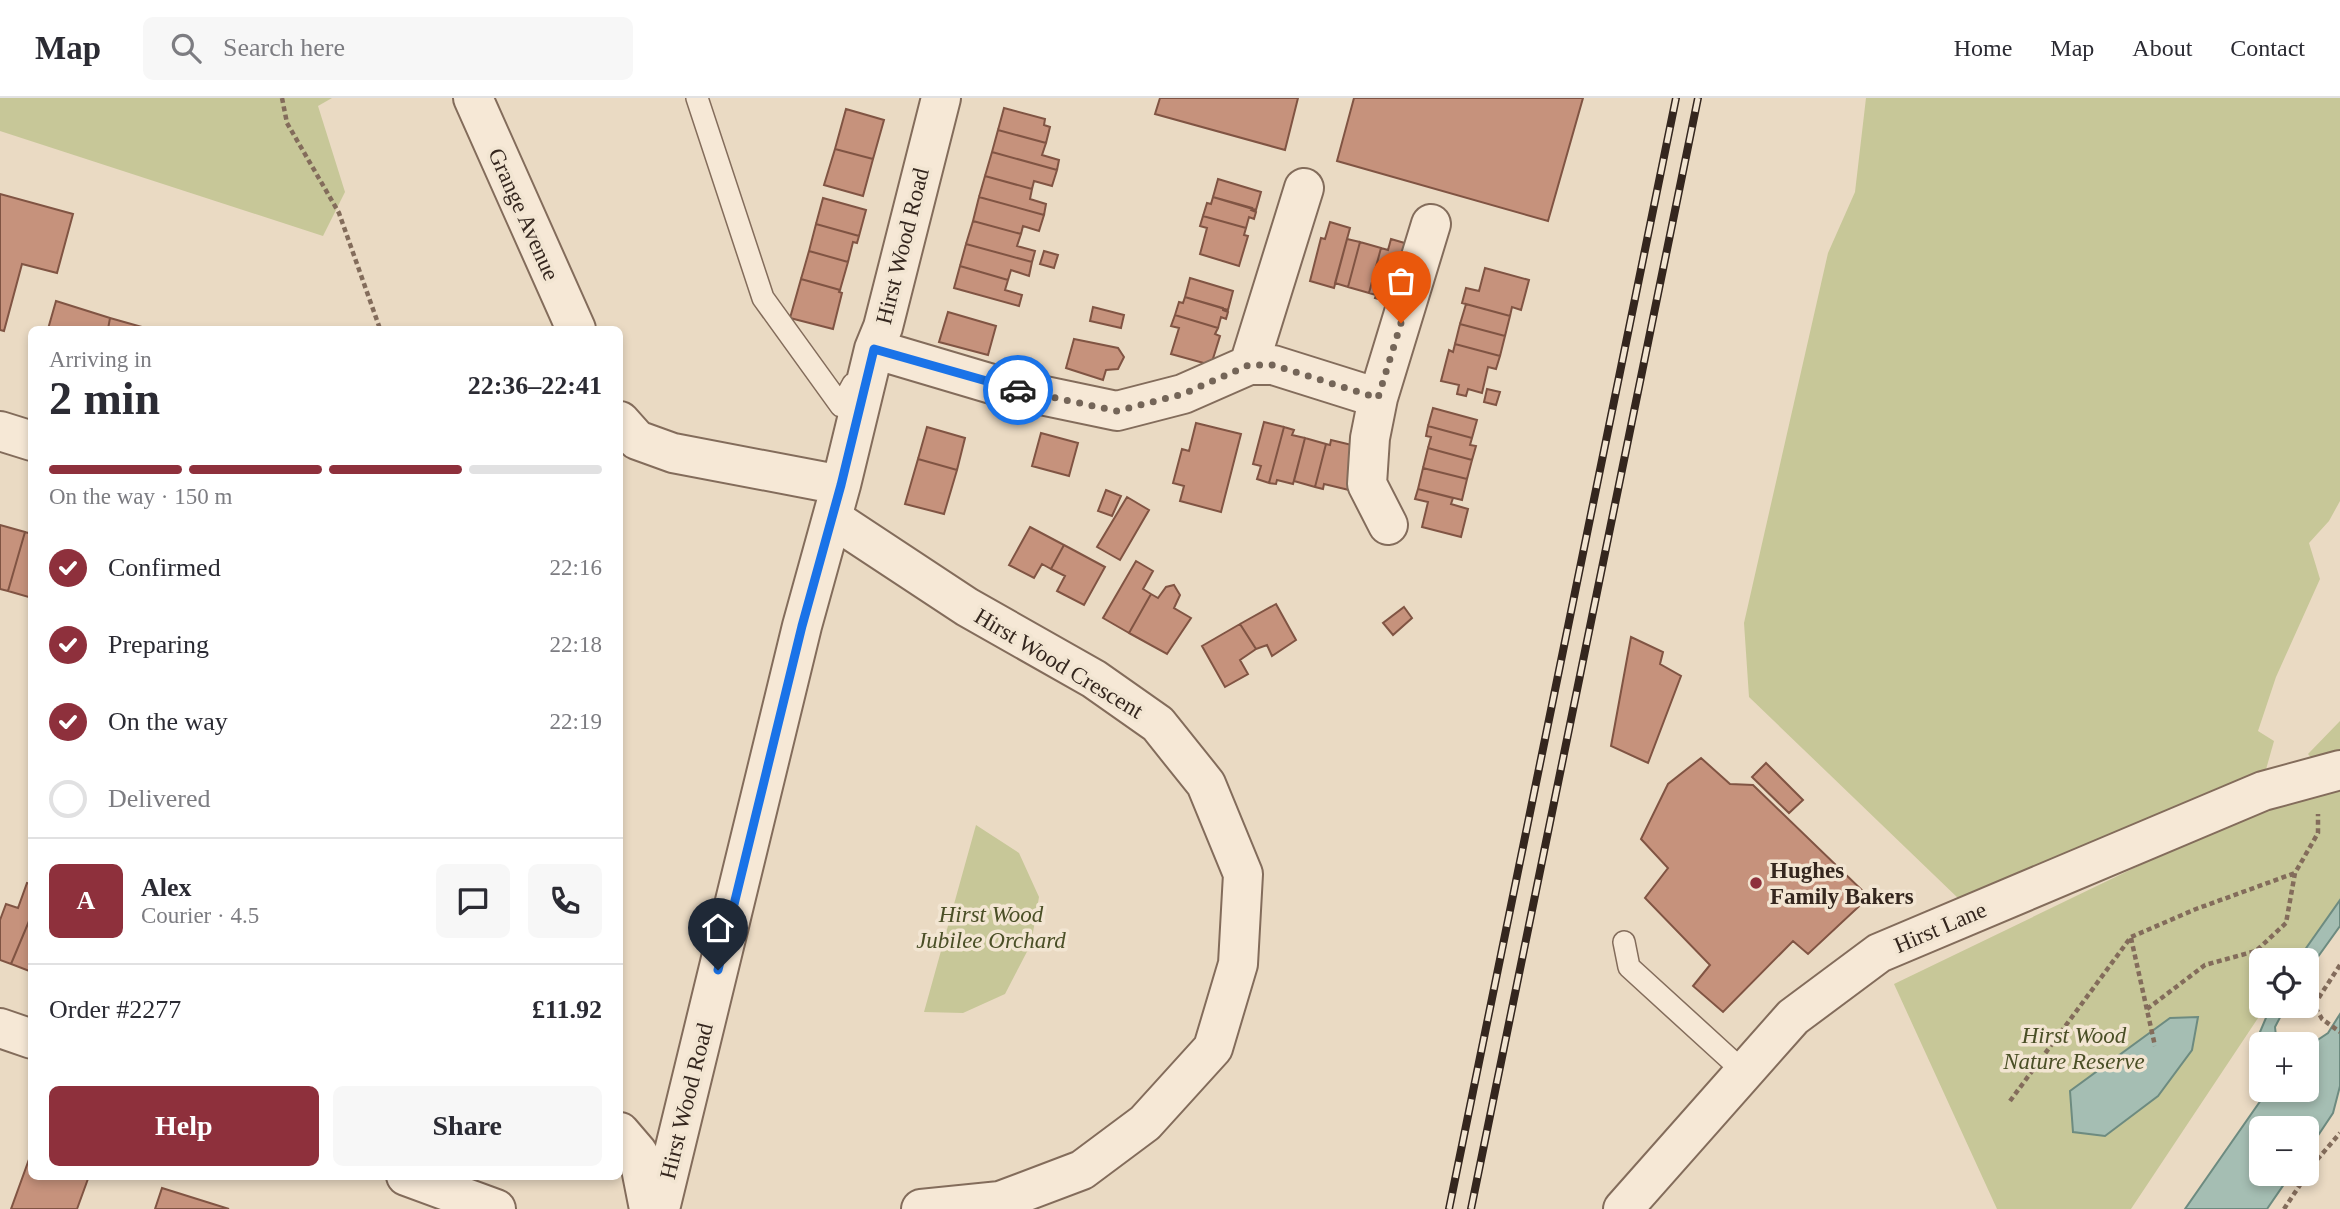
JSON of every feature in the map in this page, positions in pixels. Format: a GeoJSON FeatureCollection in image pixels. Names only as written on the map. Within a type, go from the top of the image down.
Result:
{"type":"FeatureCollection","features":[{"type":"Feature","properties":{"kind":"street","name":"Grange Avenue"},"geometry":{"type":"LineString","coordinates":[[473,98],[575,326]]}},
{"type":"Feature","properties":{"kind":"street","name":"Hirst Wood Road"},"geometry":{"type":"LineString","coordinates":[[660,1209],[802,626],[941,98]]}},
{"type":"Feature","properties":{"kind":"street"},"geometry":{"type":"LineString","coordinates":[[1249,365],[1304,188]]}},
{"type":"Feature","properties":{"kind":"street"},"geometry":{"type":"LineString","coordinates":[[1388,525],[1367,484],[1370,438],[1378,398],[1431,224]]}},
{"type":"Feature","properties":{"kind":"street"},"geometry":{"type":"LineString","coordinates":[[879,338],[1002,387],[1117,411],[1183,394],[1249,365],[1273,365],[1378,398]]}},
{"type":"Feature","properties":{"kind":"street"},"geometry":{"type":"LineString","coordinates":[[623,424],[637,440],[836,502]]}},
{"type":"Feature","properties":{"kind":"street"},"geometry":{"type":"LineString","coordinates":[[0,431],[28,440]]}},
{"type":"Feature","properties":{"kind":"street","name":"Hirst Wood Crescent"},"geometry":{"type":"LineString","coordinates":[[836,502],[967,607],[1094,679],[1158,724],[1206,784],[1243,874],[1238,964],[1213,1048],[1145,1122],[1082,1170],[1000,1201],[921,1209]]}},
{"type":"Feature","properties":{"kind":"street","name":"Hirst Lane"},"geometry":{"type":"LineString","coordinates":[[1623,1209],[1793,1017],[1879,953],[2263,791],[2340,770]]}},
{"type":"Feature","properties":{"kind":"street"},"geometry":{"type":"LineString","coordinates":[[0,1028],[28,1038]]}},
{"type":"Feature","properties":{"kind":"street"},"geometry":{"type":"LineString","coordinates":[[623,1136],[638,1153],[649,1209]]}},
{"type":"Feature","properties":{"kind":"street"},"geometry":{"type":"LineString","coordinates":[[416,1180],[496,1209]]}},
{"type":"Feature","properties":{"kind":"lane"},"geometry":{"type":"LineString","coordinates":[[697,98],[763,298],[841,407],[879,338]]}},
{"type":"Feature","properties":{"kind":"lane"},"geometry":{"type":"LineString","coordinates":[[1624,942],[1629,967],[1744,1072]]}},
{"type":"Feature","properties":{"kind":"path"},"geometry":{"type":"LineString","coordinates":[[282,98],[288,123],[339,213],[379,326]]}},
{"type":"Feature","properties":{"kind":"path"},"geometry":{"type":"LineString","coordinates":[[2147,1009],[2205,965],[2256,951],[2286,923],[2295,873],[2318,833],[2318,808]]}},
{"type":"Feature","properties":{"kind":"path"},"geometry":{"type":"LineString","coordinates":[[2010,1101],[2131,937],[2196,909],[2295,873]]}},
{"type":"Feature","properties":{"kind":"path"},"geometry":{"type":"LineString","coordinates":[[2131,937],[2155,1046]]}},
{"type":"Feature","properties":{"kind":"path"},"geometry":{"type":"LineString","coordinates":[[2340,965],[2314,1005],[2322,1019],[2340,1032]]}},
{"type":"Feature","properties":{"kind":"path"},"geometry":{"type":"LineString","coordinates":[[2284,1209],[2316,1161],[2340,1133]]}},
{"type":"Feature","properties":{"kind":"green space"},"geometry":{"type":"Polygon","coordinates":[[[0,98],[332,98],[318,106],[345,192],[323,236],[0,131],[0,98]]]}},
{"type":"Feature","properties":{"kind":"green space"},"geometry":{"type":"Polygon","coordinates":[[[1866,98],[2340,98],[2340,501],[2329,521],[2309,543],[2320,579],[2276,677],[2258,731],[2274,741],[2265,773],[2222,786],[1960,900],[1749,697],[1744,623],[1828,253],[1855,192],[1866,98]]]}},
{"type":"Feature","properties":{"kind":"green space"},"geometry":{"type":"Polygon","coordinates":[[[2340,721],[2340,759],[2315,762],[2308,754],[2340,721]]]}},
{"type":"Feature","properties":{"kind":"green space","name":"Hirst Wood Nature Reserve"},"geometry":{"type":"Polygon","coordinates":[[[2340,791],[2340,900],[2306,948],[2249,948],[2249,1018],[2258,1018],[2131,1209],[1997,1209],[1894,984],[2259,810],[2340,791]]]}},
{"type":"Feature","properties":{"kind":"green space","name":"Hirst Wood Jubilee Orchard"},"geometry":{"type":"Polygon","coordinates":[[[976,825],[1019,853],[1039,897],[1031,944],[1005,994],[963,1013],[924,1012],[976,825]]]}},
{"type":"Feature","properties":{"kind":"shaded area"},"geometry":{"type":"Polygon","coordinates":[[[2340,900],[2340,926],[2319,955],[2319,948],[2306,948],[2340,900]]]}},
{"type":"Feature","properties":{"kind":"shaded area"},"geometry":{"type":"Polygon","coordinates":[[[2340,1014],[2340,1086],[2333,1113],[2319,1134],[2319,1116],[2250,1116],[2260,1102],[2319,1102],[2319,1039],[2328,1033],[2340,1014]]]}},
{"type":"Feature","properties":{"kind":"shaded area"},"geometry":{"type":"Polygon","coordinates":[[[2198,1017],[2192,1050],[2158,1096],[2105,1136],[2073,1132],[2070,1091],[2170,1018],[2198,1017]]]}},
{"type":"Feature","properties":{"kind":"shaded area"},"geometry":{"type":"Polygon","coordinates":[[[2266,1018],[2280,1018],[2276,1032],[2260,1032],[2266,1018]]]}},
{"type":"Feature","properties":{"kind":"shaded area"},"geometry":{"type":"Polygon","coordinates":[[[2249,1117],[2249,1186],[2283,1186],[2267,1209],[2185,1209],[2249,1117]]]}},
{"type":"Feature","properties":{"kind":"building"},"geometry":{"type":"Polygon","coordinates":[[[1160,98],[1298,98],[1285,150],[1155,114],[1160,98]]]}},
{"type":"Feature","properties":{"kind":"building"},"geometry":{"type":"Polygon","coordinates":[[[1354,98],[1583,98],[1548,221],[1337,161],[1354,98]]]}},
{"type":"Feature","properties":{"kind":"building"},"geometry":{"type":"Polygon","coordinates":[[[1004,108],[1045,119],[1044,125],[1050,127],[1046,143],[998,130],[1004,108]]]}},
{"type":"Feature","properties":{"kind":"building"},"geometry":{"type":"Polygon","coordinates":[[[846,109],[884,120],[873,159],[835,149],[846,109]]]}},
{"type":"Feature","properties":{"kind":"building"},"geometry":{"type":"Polygon","coordinates":[[[998,130],[1046,143],[1042,155],[1059,160],[1057,170],[992,152],[998,130]]]}},
{"type":"Feature","properties":{"kind":"building"},"geometry":{"type":"Polygon","coordinates":[[[835,149],[873,159],[863,196],[824,185],[835,149]]]}},
{"type":"Feature","properties":{"kind":"building"},"geometry":{"type":"Polygon","coordinates":[[[992,152],[1057,170],[1052,186],[1034,181],[1032,189],[985,176],[992,152]]]}},
{"type":"Feature","properties":{"kind":"building"},"geometry":{"type":"Polygon","coordinates":[[[985,176],[1032,189],[1030,199],[1046,204],[1044,215],[979,197],[985,176]]]}},
{"type":"Feature","properties":{"kind":"building"},"geometry":{"type":"Polygon","coordinates":[[[1218,179],[1261,192],[1256,210],[1213,197],[1218,179]]]}},
{"type":"Feature","properties":{"kind":"building"},"geometry":{"type":"Polygon","coordinates":[[[0,194],[73,214],[57,273],[22,264],[4,331],[0,330],[0,194]]]}},
{"type":"Feature","properties":{"kind":"building"},"geometry":{"type":"Polygon","coordinates":[[[979,197],[1044,215],[1039,231],[1023,226],[1021,234],[973,221],[979,197]]]}},
{"type":"Feature","properties":{"kind":"building"},"geometry":{"type":"Polygon","coordinates":[[[1213,197],[1252,208],[1251,210],[1256,212],[1254,219],[1249,217],[1246,228],[1203,216],[1207,203],[1211,204],[1213,197]]]}},
{"type":"Feature","properties":{"kind":"building"},"geometry":{"type":"Polygon","coordinates":[[[823,198],[866,210],[859,236],[816,224],[823,198]]]}},
{"type":"Feature","properties":{"kind":"building"},"geometry":{"type":"Polygon","coordinates":[[[1203,216],[1246,228],[1244,235],[1248,236],[1239,266],[1200,254],[1207,228],[1200,226],[1203,216]]]}},
{"type":"Feature","properties":{"kind":"building"},"geometry":{"type":"Polygon","coordinates":[[[973,221],[1021,234],[1017,246],[1035,251],[1032,262],[966,244],[973,221]]]}},
{"type":"Feature","properties":{"kind":"building"},"geometry":{"type":"Polygon","coordinates":[[[1330,222],[1350,228],[1334,288],[1310,281],[1321,238],[1325,239],[1330,222]]]}},
{"type":"Feature","properties":{"kind":"building"},"geometry":{"type":"Polygon","coordinates":[[[816,224],[859,236],[857,243],[853,242],[848,262],[809,251],[816,224]]]}},
{"type":"Feature","properties":{"kind":"building"},"geometry":{"type":"Polygon","coordinates":[[[1347,239],[1360,242],[1348,287],[1335,283],[1347,239]]]}},
{"type":"Feature","properties":{"kind":"building"},"geometry":{"type":"Polygon","coordinates":[[[1391,239],[1408,244],[1397,304],[1375,298],[1376,295],[1369,293],[1381,248],[1388,250],[1391,239]]]}},
{"type":"Feature","properties":{"kind":"building"},"geometry":{"type":"Polygon","coordinates":[[[1360,242],[1381,248],[1369,293],[1348,287],[1360,242]]]}},
{"type":"Feature","properties":{"kind":"building"},"geometry":{"type":"Polygon","coordinates":[[[966,244],[1032,262],[1029,276],[1011,270],[1008,280],[960,266],[966,244]]]}},
{"type":"Feature","properties":{"kind":"building"},"geometry":{"type":"Polygon","coordinates":[[[809,251],[848,262],[840,290],[801,279],[809,251]]]}},
{"type":"Feature","properties":{"kind":"building"},"geometry":{"type":"Polygon","coordinates":[[[1044,251],[1058,255],[1054,268],[1040,264],[1044,251]]]}},
{"type":"Feature","properties":{"kind":"building"},"geometry":{"type":"Polygon","coordinates":[[[960,266],[1008,280],[1005,290],[1022,295],[1019,306],[954,288],[960,266]]]}},
{"type":"Feature","properties":{"kind":"building"},"geometry":{"type":"Polygon","coordinates":[[[1485,268],[1529,280],[1521,310],[1512,307],[1510,316],[1462,303],[1466,288],[1479,291],[1485,268]]]}},
{"type":"Feature","properties":{"kind":"building"},"geometry":{"type":"Polygon","coordinates":[[[1190,278],[1233,291],[1228,310],[1185,297],[1190,278]]]}},
{"type":"Feature","properties":{"kind":"building"},"geometry":{"type":"Polygon","coordinates":[[[801,279],[840,290],[842,293],[833,329],[790,318],[801,279]]]}},
{"type":"Feature","properties":{"kind":"building"},"geometry":{"type":"Polygon","coordinates":[[[1185,297],[1223,308],[1228,312],[1226,319],[1221,317],[1218,328],[1175,315],[1179,302],[1183,303],[1185,297]]]}},
{"type":"Feature","properties":{"kind":"building"},"geometry":{"type":"Polygon","coordinates":[[[56,301],[110,318],[109,326],[49,326],[56,301]]]}},
{"type":"Feature","properties":{"kind":"building"},"geometry":{"type":"Polygon","coordinates":[[[1466,304],[1510,316],[1505,336],[1460,324],[1466,304]]]}},
{"type":"Feature","properties":{"kind":"building"},"geometry":{"type":"Polygon","coordinates":[[[1093,307],[1124,315],[1121,328],[1090,321],[1093,307]]]}},
{"type":"Feature","properties":{"kind":"building"},"geometry":{"type":"Polygon","coordinates":[[[948,312],[996,326],[988,355],[939,342],[948,312]]]}},
{"type":"Feature","properties":{"kind":"building"},"geometry":{"type":"Polygon","coordinates":[[[1175,315],[1218,328],[1215,334],[1220,336],[1211,365],[1171,354],[1179,328],[1171,326],[1175,315]]]}},
{"type":"Feature","properties":{"kind":"building"},"geometry":{"type":"Polygon","coordinates":[[[110,318],[138,326],[109,326],[110,318]]]}},
{"type":"Feature","properties":{"kind":"building"},"geometry":{"type":"Polygon","coordinates":[[[1460,324],[1505,336],[1500,356],[1455,344],[1460,324]]]}},
{"type":"Feature","properties":{"kind":"building"},"geometry":{"type":"Polygon","coordinates":[[[1074,339],[1118,348],[1124,357],[1118,369],[1106,370],[1103,380],[1066,368],[1074,339]]]}},
{"type":"Feature","properties":{"kind":"building"},"geometry":{"type":"Polygon","coordinates":[[[1455,344],[1500,356],[1496,369],[1488,367],[1482,393],[1468,389],[1466,396],[1457,394],[1459,385],[1441,381],[1449,350],[1453,352],[1455,344]]]}},
{"type":"Feature","properties":{"kind":"building"},"geometry":{"type":"Polygon","coordinates":[[[1487,389],[1500,392],[1496,405],[1484,402],[1487,389]]]}},
{"type":"Feature","properties":{"kind":"building"},"geometry":{"type":"Polygon","coordinates":[[[1433,408],[1477,420],[1472,438],[1428,426],[1433,408]]]}},
{"type":"Feature","properties":{"kind":"building"},"geometry":{"type":"Polygon","coordinates":[[[1264,422],[1284,427],[1269,483],[1257,479],[1261,466],[1253,464],[1264,422]]]}},
{"type":"Feature","properties":{"kind":"building"},"geometry":{"type":"Polygon","coordinates":[[[1196,423],[1241,434],[1221,512],[1180,501],[1184,486],[1173,483],[1182,449],[1189,451],[1196,423]]]}},
{"type":"Feature","properties":{"kind":"building"},"geometry":{"type":"Polygon","coordinates":[[[1428,426],[1472,438],[1470,445],[1476,446],[1472,460],[1428,448],[1431,437],[1426,436],[1428,426]]]}},
{"type":"Feature","properties":{"kind":"building"},"geometry":{"type":"Polygon","coordinates":[[[927,427],[965,438],[957,470],[918,459],[927,427]]]}},
{"type":"Feature","properties":{"kind":"building"},"geometry":{"type":"Polygon","coordinates":[[[1284,427],[1294,430],[1292,435],[1305,438],[1293,484],[1277,480],[1276,484],[1269,483],[1284,427]]]}},
{"type":"Feature","properties":{"kind":"building"},"geometry":{"type":"Polygon","coordinates":[[[1041,433],[1078,443],[1069,476],[1032,466],[1041,433]]]}},
{"type":"Feature","properties":{"kind":"building"},"geometry":{"type":"Polygon","coordinates":[[[1305,438],[1326,444],[1315,487],[1294,481],[1305,438]]]}},
{"type":"Feature","properties":{"kind":"building"},"geometry":{"type":"Polygon","coordinates":[[[1331,440],[1360,447],[1349,490],[1324,484],[1323,489],[1315,487],[1326,444],[1330,445],[1331,440]]]}},
{"type":"Feature","properties":{"kind":"building"},"geometry":{"type":"Polygon","coordinates":[[[1428,448],[1472,460],[1467,479],[1423,468],[1428,448]]]}},
{"type":"Feature","properties":{"kind":"building"},"geometry":{"type":"Polygon","coordinates":[[[918,459],[957,470],[944,514],[905,504],[918,459]]]}},
{"type":"Feature","properties":{"kind":"building"},"geometry":{"type":"Polygon","coordinates":[[[1423,468],[1467,479],[1462,500],[1418,489],[1423,468]]]}},
{"type":"Feature","properties":{"kind":"building"},"geometry":{"type":"Polygon","coordinates":[[[1418,489],[1453,498],[1451,504],[1468,509],[1461,537],[1422,527],[1428,502],[1415,499],[1418,489]]]}},
{"type":"Feature","properties":{"kind":"building"},"geometry":{"type":"Polygon","coordinates":[[[1106,490],[1121,496],[1112,516],[1098,511],[1106,490]]]}},
{"type":"Feature","properties":{"kind":"building"},"geometry":{"type":"Polygon","coordinates":[[[1127,497],[1149,510],[1120,560],[1097,547],[1127,497]]]}},
{"type":"Feature","properties":{"kind":"building"},"geometry":{"type":"Polygon","coordinates":[[[0,525],[25,532],[8,591],[0,589],[0,525]]]}},
{"type":"Feature","properties":{"kind":"building"},"geometry":{"type":"Polygon","coordinates":[[[1030,527],[1064,545],[1051,569],[1042,564],[1034,578],[1009,565],[1030,527]]]}},
{"type":"Feature","properties":{"kind":"building"},"geometry":{"type":"Polygon","coordinates":[[[25,532],[28,533],[28,597],[8,591],[25,532]]]}},
{"type":"Feature","properties":{"kind":"building"},"geometry":{"type":"Polygon","coordinates":[[[1064,545],[1105,567],[1084,605],[1057,591],[1065,576],[1051,569],[1064,545]]]}},
{"type":"Feature","properties":{"kind":"building"},"geometry":{"type":"Polygon","coordinates":[[[1136,561],[1153,571],[1143,589],[1151,594],[1129,633],[1103,618],[1136,561]]]}},
{"type":"Feature","properties":{"kind":"building"},"geometry":{"type":"Polygon","coordinates":[[[1174,585],[1180,595],[1174,608],[1191,618],[1167,654],[1129,633],[1151,594],[1158,598],[1166,587],[1174,585]]]}},
{"type":"Feature","properties":{"kind":"building"},"geometry":{"type":"Polygon","coordinates":[[[1276,604],[1296,640],[1272,656],[1267,645],[1256,649],[1240,624],[1276,604]]]}},
{"type":"Feature","properties":{"kind":"building"},"geometry":{"type":"Polygon","coordinates":[[[1404,607],[1412,618],[1393,635],[1383,623],[1404,607]]]}},
{"type":"Feature","properties":{"kind":"building"},"geometry":{"type":"Polygon","coordinates":[[[1240,624],[1256,649],[1240,660],[1248,674],[1225,687],[1202,646],[1240,624]]]}},
{"type":"Feature","properties":{"kind":"building"},"geometry":{"type":"Polygon","coordinates":[[[1631,637],[1663,652],[1660,664],[1681,676],[1648,763],[1611,746],[1631,637]]]}},
{"type":"Feature","properties":{"kind":"building","name":"Hughes Family Bakers"},"geometry":{"type":"Polygon","coordinates":[[[1701,758],[1730,784],[1753,785],[1869,897],[1808,954],[1793,941],[1723,1012],[1693,986],[1710,965],[1645,898],[1668,868],[1641,839],[1668,784],[1701,758]]]}},
{"type":"Feature","properties":{"kind":"building"},"geometry":{"type":"Polygon","coordinates":[[[1766,763],[1803,800],[1789,813],[1752,777],[1766,763]]]}},
{"type":"Feature","properties":{"kind":"building"},"geometry":{"type":"Polygon","coordinates":[[[28,883],[28,924],[11,964],[0,960],[0,920],[6,904],[18,908],[28,883]]]}},
{"type":"Feature","properties":{"kind":"building"},"geometry":{"type":"Polygon","coordinates":[[[28,924],[28,970],[11,964],[28,924]]]}},
{"type":"Feature","properties":{"kind":"building"},"geometry":{"type":"Polygon","coordinates":[[[28,1162],[28,1180],[88,1180],[77,1209],[11,1209],[28,1162]]]}},
{"type":"Feature","properties":{"kind":"building"},"geometry":{"type":"Polygon","coordinates":[[[162,1188],[229,1209],[155,1209],[162,1188]]]}},
{"type":"Feature","properties":{"kind":"railway"},"geometry":{"type":"LineString","coordinates":[[1449,1209],[1676,98]]}},
{"type":"Feature","properties":{"kind":"railway"},"geometry":{"type":"LineString","coordinates":[[1471,1209],[1698,98]]}},
{"type":"Feature","properties":{"kind":"way so far"},"geometry":{"type":"LineString","coordinates":[[1018,390],[1117,411],[1183,394],[1249,365],[1273,365],[1378,398],[1401,323]]}},
{"type":"Feature","properties":{"kind":"place","name":"Hughes Family Bakers"},"geometry":{"type":"Point","coordinates":[1756,883]}},
{"type":"Feature","properties":{"kind":"route"},"geometry":{"type":"LineString","coordinates":[[718,970],[802,626],[841,485],[874,349],[1018,390]]}}]}
